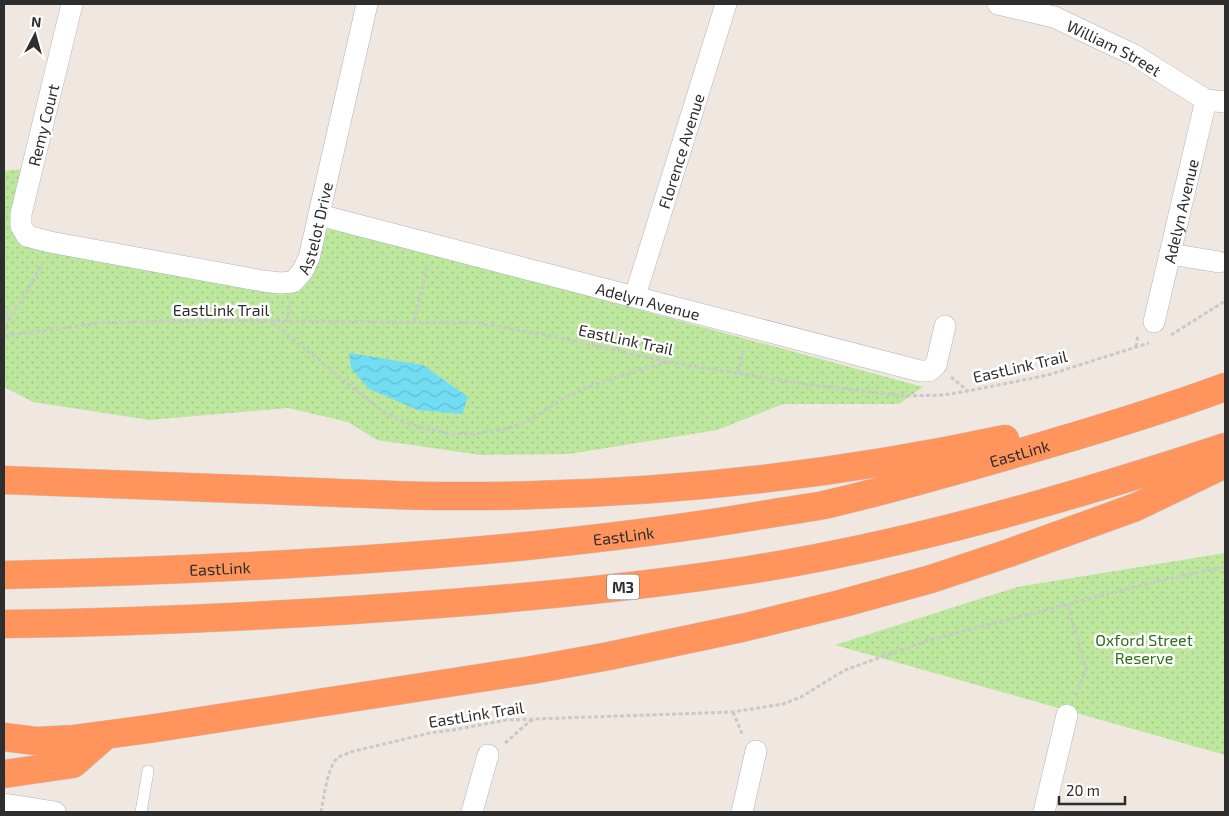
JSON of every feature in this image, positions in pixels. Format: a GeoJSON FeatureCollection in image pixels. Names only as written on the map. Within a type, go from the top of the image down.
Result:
{"type":"FeatureCollection","features":[{"type":"Feature","properties":{"kind":"highway","name":"EastLink"},"geometry":{"type":"LineString","coordinates":[[4,575],[207,570],[450,554],[674,529],[822,505],[901,487],[1078,436],[1186,402],[1225,387]]}},
{"type":"Feature","properties":{"kind":"highway"},"geometry":{"type":"LineString","coordinates":[[4,480],[388,495],[536,495],[660,489],[870,465],[977,446],[1186,402]]}},
{"type":"Feature","properties":{"kind":"highway","name":"M3"},"geometry":{"type":"LineString","coordinates":[[4,624],[162,621],[363,610],[531,597],[704,577],[771,566],[966,525],[1127,479],[1225,447]]}},
{"type":"Feature","properties":{"kind":"highway"},"geometry":{"type":"LineString","coordinates":[[4,737],[36,742],[106,735],[542,668],[751,626],[930,579],[1009,553],[1136,507],[1225,464]]}},
{"type":"Feature","properties":{"kind":"highway"},"geometry":{"type":"LineString","coordinates":[[4,774],[73,764],[106,735]]}},
{"type":"Feature","properties":{"kind":"street","name":"Remy Court"},"geometry":{"type":"LineString","coordinates":[[37,239],[28,236],[22,226],[21,214],[72,4]]}},
{"type":"Feature","properties":{"kind":"street","name":"Astelot Drive"},"geometry":{"type":"LineString","coordinates":[[37,239],[263,281],[293,282],[302,272],[309,258],[367,4]]}},
{"type":"Feature","properties":{"kind":"street","name":"Florence Avenue"},"geometry":{"type":"LineString","coordinates":[[635,296],[726,4]]}},
{"type":"Feature","properties":{"kind":"street","name":"William Street"},"geometry":{"type":"LineString","coordinates":[[998,4],[1054,17],[1134,55],[1216,101]]}},
{"type":"Feature","properties":{"kind":"street","name":"Adelyn Avenue"},"geometry":{"type":"LineString","coordinates":[[1157,333],[1170,254],[1216,101]]}},
{"type":"Feature","properties":{"kind":"street","name":"Adelyn Avenue"},"geometry":{"type":"LineString","coordinates":[[319,215],[920,371],[929,371],[936,365],[945,326]]}},
{"type":"Feature","properties":{"kind":"street"},"geometry":{"type":"LineString","coordinates":[[1170,254],[1219,262]]}},
{"type":"Feature","properties":{"kind":"street"},"geometry":{"type":"LineString","coordinates":[[1044,812],[1067,715]]}},
{"type":"Feature","properties":{"kind":"street"},"geometry":{"type":"LineString","coordinates":[[742,812],[756,752]]}},
{"type":"Feature","properties":{"kind":"street"},"geometry":{"type":"LineString","coordinates":[[472,812],[488,755]]}},
{"type":"Feature","properties":{"kind":"street"},"geometry":{"type":"LineString","coordinates":[[4,804],[55,812]]}},
{"type":"Feature","properties":{"kind":"lane"},"geometry":{"type":"LineString","coordinates":[[141,812],[148,771]]}},
{"type":"Feature","properties":{"kind":"path"},"geometry":{"type":"LineString","coordinates":[[4,334],[8,320],[44,262],[29,260],[37,239]]}},
{"type":"Feature","properties":{"kind":"path"},"geometry":{"type":"LineString","coordinates":[[414,322],[432,244]]}},
{"type":"Feature","properties":{"kind":"path","name":"EastLink Trail"},"geometry":{"type":"LineString","coordinates":[[4,334],[100,323],[200,320],[477,323],[512,328],[621,350],[669,362],[804,384],[904,396],[943,395],[1048,375],[1157,333],[1179,332],[1225,301]]}},
{"type":"Feature","properties":{"kind":"path"},"geometry":{"type":"LineString","coordinates":[[4,304],[8,320]]}},
{"type":"Feature","properties":{"kind":"path"},"geometry":{"type":"LineString","coordinates":[[272,322],[378,408],[399,420],[446,433],[476,434],[509,428],[528,422],[562,399],[586,388],[669,362]]}},
{"type":"Feature","properties":{"kind":"path","name":"EastLink Trail"},"geometry":{"type":"LineString","coordinates":[[321,812],[329,775],[340,756],[430,733],[506,720],[716,713],[783,704],[801,697],[845,670],[928,640],[1158,581],[1225,567]]}},
{"type":"Feature","properties":{"kind":"path"},"geometry":{"type":"LineString","coordinates":[[1067,715],[1086,670],[1068,605]]}},
{"type":"Feature","properties":{"kind":"path"},"geometry":{"type":"LineString","coordinates":[[488,755],[530,722],[541,718]]}},
{"type":"Feature","properties":{"kind":"green space"},"geometry":{"type":"Polygon","coordinates":[[[22,169],[10,228],[23,245],[298,289],[325,224],[923,387],[899,404],[783,404],[717,430],[569,454],[481,455],[377,440],[348,422],[288,408],[150,420],[33,402],[4,387],[4,171],[22,169]]]}},
{"type":"Feature","properties":{"kind":"green space","name":"Oxford Street Reserve"},"geometry":{"type":"Polygon","coordinates":[[[1225,553],[1225,755],[835,645],[1017,587],[1225,553]]]}},
{"type":"Feature","properties":{"kind":"water"},"geometry":{"type":"Polygon","coordinates":[[[349,353],[423,365],[468,397],[462,414],[418,410],[369,389],[351,368],[349,353]]]}}]}
